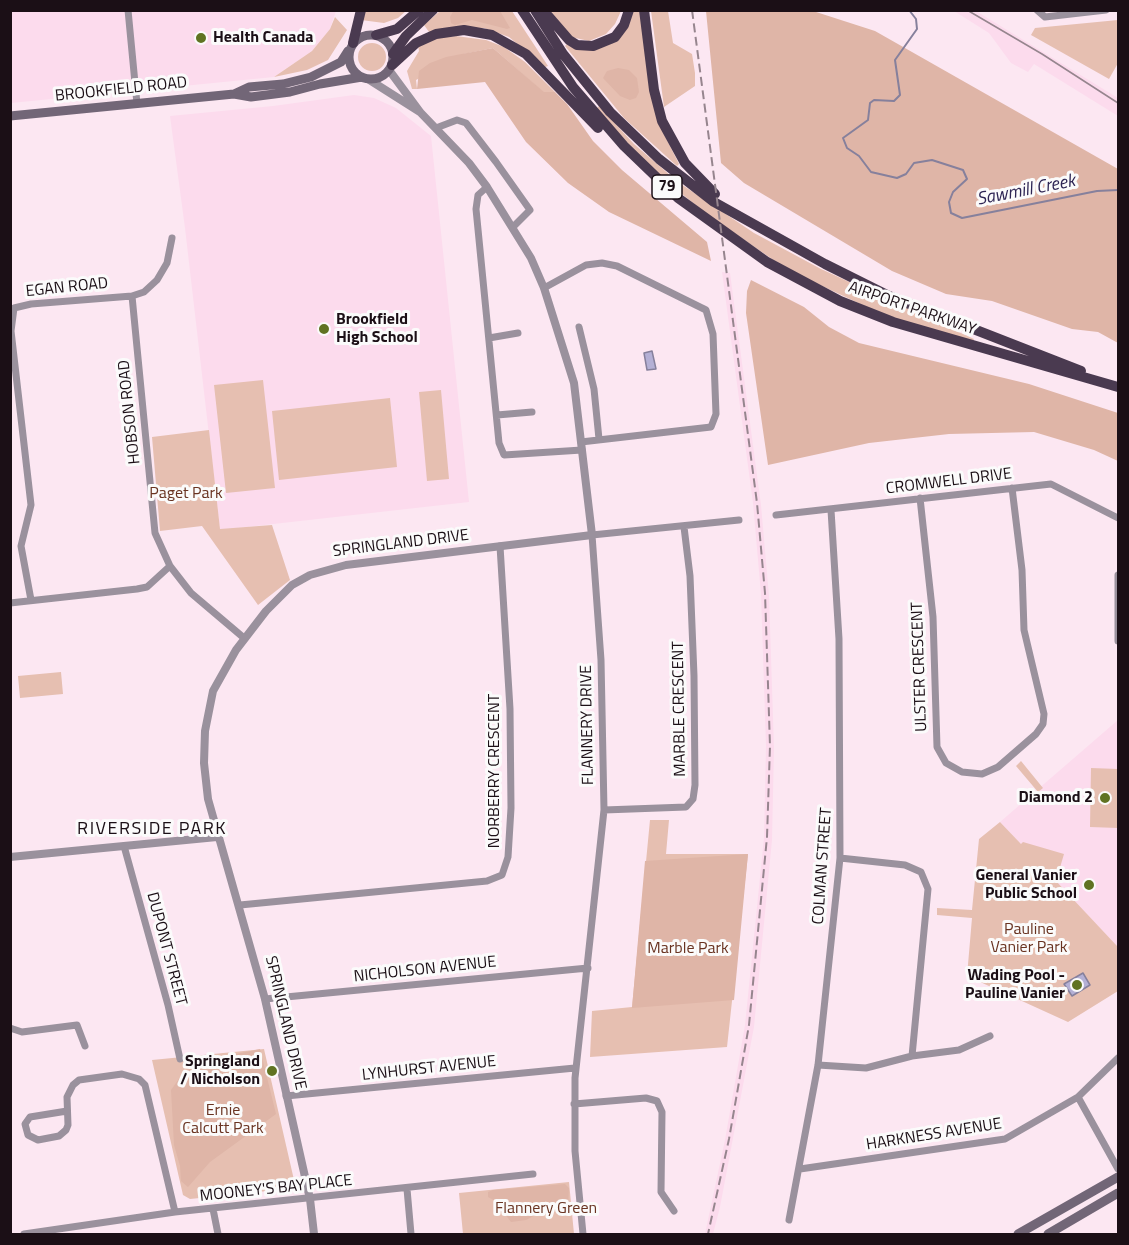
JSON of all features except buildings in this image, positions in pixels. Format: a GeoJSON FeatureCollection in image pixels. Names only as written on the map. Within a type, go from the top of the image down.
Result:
{"type":"FeatureCollection","features":[{"type":"Feature","properties":{"kind":"highway"},"geometry":{"type":"LineString","coordinates":[[352,46],[361,10]]}},
{"type":"Feature","properties":{"kind":"highway"},"geometry":{"type":"LineString","coordinates":[[376,35],[393,31],[419,10]]}},
{"type":"Feature","properties":{"kind":"highway"},"geometry":{"type":"LineString","coordinates":[[392,63],[406,36],[433,10]]}},
{"type":"Feature","properties":{"kind":"highway","name":"AIRPORT PARKWAY"},"geometry":{"type":"LineString","coordinates":[[522,10],[551,57],[586,103],[624,146],[671,191],[752,253],[803,283],[849,305],[912,329],[1119,387]]}},
{"type":"Feature","properties":{"kind":"highway","name":"AIRPORT PARKWAY"},"geometry":{"type":"LineString","coordinates":[[535,10],[575,70],[631,133],[683,179],[714,202],[825,264],[889,296],[1119,387]]}},
{"type":"Feature","properties":{"kind":"highway"},"geometry":{"type":"LineString","coordinates":[[543,10],[569,40],[577,45],[593,46],[615,37],[624,26],[629,10]]}},
{"type":"Feature","properties":{"kind":"highway"},"geometry":{"type":"LineString","coordinates":[[644,10],[654,90],[670,139],[698,179],[743,217]]}},
{"type":"Feature","properties":{"kind":"highway"},"geometry":{"type":"LineString","coordinates":[[392,63],[416,43],[436,34],[475,31],[502,39],[533,60],[624,152],[671,191]]}},
{"type":"Feature","properties":{"kind":"main road"},"geometry":{"type":"LineString","coordinates":[[376,35],[386,40],[392,63],[382,76],[365,78],[350,65],[352,46],[363,36],[376,35]]}},
{"type":"Feature","properties":{"kind":"main road","name":"BROOKFIELD ROAD"},"geometry":{"type":"LineString","coordinates":[[234,94],[249,87],[283,84],[327,71],[341,62],[352,46]]}},
{"type":"Feature","properties":{"kind":"main road","name":"BROOKFIELD ROAD"},"geometry":{"type":"LineString","coordinates":[[10,116],[234,94],[251,97],[365,78]]}},
{"type":"Feature","properties":{"kind":"main road"},"geometry":{"type":"LineString","coordinates":[[1018,1234],[1119,1177]]}},
{"type":"Feature","properties":{"kind":"main road"},"geometry":{"type":"LineString","coordinates":[[1048,1234],[1119,1193]]}},
{"type":"Feature","properties":{"kind":"street"},"geometry":{"type":"LineString","coordinates":[[129,10],[138,104]]}},
{"type":"Feature","properties":{"kind":"street"},"geometry":{"type":"LineString","coordinates":[[1039,13],[1045,17],[1106,10]]}},
{"type":"Feature","properties":{"kind":"street","name":"FLANNERY DRIVE"},"geometry":{"type":"LineString","coordinates":[[392,63],[420,112]]}},
{"type":"Feature","properties":{"kind":"street","name":"FLANNERY DRIVE"},"geometry":{"type":"LineString","coordinates":[[365,78],[420,112],[469,163],[487,187],[513,226],[544,288],[574,383],[592,535],[602,660],[604,810],[575,1068],[576,1167],[583,1234]]}},
{"type":"Feature","properties":{"kind":"street"},"geometry":{"type":"LineString","coordinates":[[436,128],[456,120],[466,123],[529,204],[530,210],[513,226]]}},
{"type":"Feature","properties":{"kind":"street"},"geometry":{"type":"LineString","coordinates":[[487,187],[478,195],[476,209],[497,415],[504,455],[582,446],[599,439],[703,428],[714,423],[716,414],[713,334],[706,310],[617,266],[602,263],[586,265],[544,288]]}},
{"type":"Feature","properties":{"kind":"street"},"geometry":{"type":"LineString","coordinates":[[132,296],[144,292],[157,280],[167,263],[172,238]]}},
{"type":"Feature","properties":{"kind":"street","name":"HOBSON ROAD"},"geometry":{"type":"LineString","coordinates":[[132,296],[155,533],[170,566],[191,593],[244,638]]}},
{"type":"Feature","properties":{"kind":"street","name":"EGAN ROAD"},"geometry":{"type":"LineString","coordinates":[[31,600],[21,546],[31,505],[11,316],[14,308],[31,303],[132,296]]}},
{"type":"Feature","properties":{"kind":"street"},"geometry":{"type":"LineString","coordinates":[[579,327],[594,389],[599,439]]}},
{"type":"Feature","properties":{"kind":"street"},"geometry":{"type":"LineString","coordinates":[[489,338],[518,333]]}},
{"type":"Feature","properties":{"kind":"street"},"geometry":{"type":"LineString","coordinates":[[497,415],[532,412]]}},
{"type":"Feature","properties":{"kind":"street","name":"CROMWELL DRIVE"},"geometry":{"type":"LineString","coordinates":[[776,515],[1051,484],[1119,518]]}},
{"type":"Feature","properties":{"kind":"street","name":"ULSTER CRESCENT"},"geometry":{"type":"LineString","coordinates":[[920,498],[933,617],[937,747],[946,763],[962,772],[982,774],[998,767],[1036,734],[1043,724],[1044,714],[1024,630],[1022,570],[1012,488]]}},
{"type":"Feature","properties":{"kind":"street","name":"COLMAN STREET"},"geometry":{"type":"LineString","coordinates":[[789,1220],[818,1065],[840,858],[839,639],[831,510]]}},
{"type":"Feature","properties":{"kind":"street","name":"SPRINGLAND DRIVE"},"geometry":{"type":"LineString","coordinates":[[314,1234],[310,1199],[265,999],[208,799],[204,763],[206,721],[213,691],[244,638],[292,585],[327,569],[592,535],[739,520]]}},
{"type":"Feature","properties":{"kind":"street","name":"MARBLE CRESCENT"},"geometry":{"type":"LineString","coordinates":[[604,810],[686,807],[693,800],[695,786],[693,664],[690,576],[684,527]]}},
{"type":"Feature","properties":{"kind":"street","name":"NORBERRY CRESCENT"},"geometry":{"type":"LineString","coordinates":[[240,905],[487,881],[502,875],[508,857],[511,808],[510,710],[500,546]]}},
{"type":"Feature","properties":{"kind":"street"},"geometry":{"type":"LineString","coordinates":[[10,603],[137,590],[147,587],[170,566]]}},
{"type":"Feature","properties":{"kind":"street"},"geometry":{"type":"LineString","coordinates":[[1119,575],[1119,640]]}},
{"type":"Feature","properties":{"kind":"street"},"geometry":{"type":"LineString","coordinates":[[10,857],[217,837]]}},
{"type":"Feature","properties":{"kind":"street","name":"DUPONT STREET"},"geometry":{"type":"LineString","coordinates":[[124,846],[180,1059]]}},
{"type":"Feature","properties":{"kind":"street"},"geometry":{"type":"LineString","coordinates":[[840,858],[905,865],[921,872],[928,889],[912,1056]]}},
{"type":"Feature","properties":{"kind":"street","name":"NICHOLSON AVENUE"},"geometry":{"type":"LineString","coordinates":[[265,999],[588,968]]}},
{"type":"Feature","properties":{"kind":"street"},"geometry":{"type":"LineString","coordinates":[[10,1028],[22,1032],[77,1025],[85,1046]]}},
{"type":"Feature","properties":{"kind":"street"},"geometry":{"type":"LineString","coordinates":[[818,1065],[866,1068],[912,1056],[959,1050],[990,1036]]}},
{"type":"Feature","properties":{"kind":"street","name":"HARKNESS AVENUE"},"geometry":{"type":"LineString","coordinates":[[800,1169],[1005,1139],[1078,1097],[1119,1058]]}},
{"type":"Feature","properties":{"kind":"street","name":"LYNHURST AVENUE"},"geometry":{"type":"LineString","coordinates":[[286,1096],[575,1068]]}},
{"type":"Feature","properties":{"kind":"street"},"geometry":{"type":"LineString","coordinates":[[67,1111],[30,1117],[25,1124],[28,1135],[38,1140],[59,1136],[67,1128],[69,1091],[79,1080],[122,1074],[139,1079],[145,1084],[175,1212]]}},
{"type":"Feature","properties":{"kind":"street"},"geometry":{"type":"LineString","coordinates":[[1078,1097],[1119,1169]]}},
{"type":"Feature","properties":{"kind":"street"},"geometry":{"type":"LineString","coordinates":[[574,1104],[646,1098],[657,1101],[662,1112],[661,1192],[674,1211]]}},
{"type":"Feature","properties":{"kind":"street","name":"MOONEY'S BAY PLACE"},"geometry":{"type":"LineString","coordinates":[[24,1234],[175,1212],[533,1174]]}},
{"type":"Feature","properties":{"kind":"street"},"geometry":{"type":"LineString","coordinates":[[407,1189],[411,1234]]}},
{"type":"Feature","properties":{"kind":"street"},"geometry":{"type":"LineString","coordinates":[[213,1209],[218,1234]]}},
{"type":"Feature","properties":{"kind":"shaded area"},"geometry":{"type":"Polygon","coordinates":[[[11,11],[336,11],[330,29],[312,51],[274,77],[11,103],[11,11]]]}},
{"type":"Feature","properties":{"kind":"shaded area"},"geometry":{"type":"Polygon","coordinates":[[[954,11],[976,11],[1118,98],[1118,116],[1034,64],[1028,72],[1011,63],[989,33],[954,11]]]}},
{"type":"Feature","properties":{"kind":"shaded area","name":"Brookfield High School"},"geometry":{"type":"Polygon","coordinates":[[[354,95],[374,98],[396,108],[431,136],[469,502],[220,530],[170,116],[354,95]]]}},
{"type":"Feature","properties":{"kind":"shaded area"},"geometry":{"type":"Polygon","coordinates":[[[722,272],[730,273],[761,505],[769,596],[774,748],[772,840],[754,1027],[720,1207],[713,1234],[705,1234],[725,1140],[745,1025],[764,838],[766,746],[761,594],[753,503],[722,272]]]}},
{"type":"Feature","properties":{"kind":"shaded area"},"geometry":{"type":"Polygon","coordinates":[[[652,351],[656,369],[647,370],[644,353],[652,351]]]}},
{"type":"Feature","properties":{"kind":"shaded area","name":"General Vanier Public School"},"geometry":{"type":"Polygon","coordinates":[[[1118,720],[1118,947],[1000,822],[1118,720]]]}},
{"type":"Feature","properties":{"kind":"shaded area","name":"Wading Pool - Pauline Vanier"},"geometry":{"type":"Polygon","coordinates":[[[1083,973],[1090,985],[1072,996],[1064,984],[1083,973]]]}},
{"type":"Feature","properties":{"kind":"green space"},"geometry":{"type":"Polygon","coordinates":[[[454,10],[500,11],[510,28],[472,20],[455,25],[451,23],[450,17],[454,10]]]}},
{"type":"Feature","properties":{"kind":"green space"},"geometry":{"type":"Polygon","coordinates":[[[365,11],[406,11],[398,18],[384,23],[361,20],[365,11]]]}},
{"type":"Feature","properties":{"kind":"green space"},"geometry":{"type":"Polygon","coordinates":[[[440,11],[512,11],[548,66],[545,67],[509,37],[484,28],[429,32],[424,25],[440,11]]]}},
{"type":"Feature","properties":{"kind":"green space"},"geometry":{"type":"Polygon","coordinates":[[[550,11],[621,11],[615,24],[606,34],[589,41],[571,37],[550,11]]]}},
{"type":"Feature","properties":{"kind":"green space"},"geometry":{"type":"Polygon","coordinates":[[[632,11],[640,11],[661,128],[679,164],[677,166],[624,118],[565,46],[567,44],[588,50],[608,45],[632,11]]]}},
{"type":"Feature","properties":{"kind":"green space"},"geometry":{"type":"Polygon","coordinates":[[[651,11],[668,11],[673,43],[692,54],[695,73],[695,86],[664,107],[651,11]]]}},
{"type":"Feature","properties":{"kind":"green space"},"geometry":{"type":"Polygon","coordinates":[[[706,11],[813,11],[875,31],[1118,169],[1118,343],[1098,332],[1072,329],[992,301],[946,294],[892,271],[744,183],[721,163],[706,11]]]}},
{"type":"Feature","properties":{"kind":"green space"},"geometry":{"type":"Polygon","coordinates":[[[335,17],[347,30],[328,60],[307,70],[274,77],[312,51],[330,29],[335,17]]]}},
{"type":"Feature","properties":{"kind":"green space"},"geometry":{"type":"Polygon","coordinates":[[[1118,20],[1118,63],[1109,79],[1031,35],[1035,28],[1118,20]]]}},
{"type":"Feature","properties":{"kind":"green space"},"geometry":{"type":"Polygon","coordinates":[[[456,36],[486,40],[504,47],[525,62],[555,92],[544,93],[493,48],[464,54],[416,80],[417,89],[412,89],[407,71],[419,51],[418,46],[434,38],[456,36]]]}},
{"type":"Feature","properties":{"kind":"green space"},"geometry":{"type":"Polygon","coordinates":[[[372,43],[382,47],[386,57],[382,67],[372,71],[362,67],[358,57],[362,47],[372,43]]]}},
{"type":"Feature","properties":{"kind":"green space"},"geometry":{"type":"Polygon","coordinates":[[[493,48],[544,92],[555,92],[567,104],[593,141],[622,170],[707,242],[711,261],[609,212],[568,183],[526,142],[485,82],[417,89],[419,71],[430,63],[446,57],[493,48]]]}},
{"type":"Feature","properties":{"kind":"green space"},"geometry":{"type":"Polygon","coordinates":[[[618,68],[629,70],[637,78],[639,92],[636,98],[630,100],[620,96],[603,78],[607,71],[618,68]]]}},
{"type":"Feature","properties":{"kind":"green space"},"geometry":{"type":"Polygon","coordinates":[[[599,106],[634,144],[678,182],[754,233],[821,269],[974,339],[973,342],[884,315],[788,270],[705,213],[669,183],[596,109],[599,106]]]}},
{"type":"Feature","properties":{"kind":"green space"},"geometry":{"type":"Polygon","coordinates":[[[751,280],[804,307],[829,327],[859,343],[1029,384],[1118,413],[1118,461],[1094,450],[1034,432],[949,434],[869,443],[768,465],[746,313],[747,291],[751,280]]]}},
{"type":"Feature","properties":{"kind":"green space"},"geometry":{"type":"Polygon","coordinates":[[[263,380],[275,488],[226,493],[214,385],[263,380]]]}},
{"type":"Feature","properties":{"kind":"green space"},"geometry":{"type":"Polygon","coordinates":[[[441,390],[449,479],[427,481],[419,392],[441,390]]]}},
{"type":"Feature","properties":{"kind":"green space"},"geometry":{"type":"Polygon","coordinates":[[[390,398],[397,467],[279,480],[272,411],[390,398]]]}},
{"type":"Feature","properties":{"kind":"green space","name":"Paget Park"},"geometry":{"type":"Polygon","coordinates":[[[209,430],[220,529],[272,525],[290,580],[258,605],[202,526],[160,531],[152,437],[209,430]]]}},
{"type":"Feature","properties":{"kind":"green space"},"geometry":{"type":"Polygon","coordinates":[[[61,672],[63,694],[20,698],[18,676],[61,672]]]}},
{"type":"Feature","properties":{"kind":"green space"},"geometry":{"type":"Polygon","coordinates":[[[1021,761],[1043,788],[1038,792],[1016,766],[1021,761]]]}},
{"type":"Feature","properties":{"kind":"green space","name":"Diamond 2"},"geometry":{"type":"Polygon","coordinates":[[[1091,768],[1118,769],[1118,828],[1090,827],[1091,768]]]}},
{"type":"Feature","properties":{"kind":"green space","name":"Marble Park"},"geometry":{"type":"Polygon","coordinates":[[[650,820],[669,820],[666,854],[748,854],[727,1047],[590,1057],[592,1011],[632,1007],[650,820]]]}},
{"type":"Feature","properties":{"kind":"green space","name":"Pauline Vanier Park"},"geometry":{"type":"Polygon","coordinates":[[[1000,822],[1021,844],[1023,842],[1064,854],[1056,881],[1118,947],[1118,991],[1068,1022],[967,976],[972,918],[937,915],[937,908],[972,910],[979,839],[1000,822]]]}},
{"type":"Feature","properties":{"kind":"green space","name":"Marble Park"},"geometry":{"type":"Polygon","coordinates":[[[748,854],[734,1000],[632,1008],[645,861],[748,854]]]}},
{"type":"Feature","properties":{"kind":"green space"},"geometry":{"type":"Polygon","coordinates":[[[260,1049],[276,1114],[210,1162],[188,1187],[181,1181],[180,1166],[174,1145],[171,1090],[183,1073],[197,1062],[260,1049]]]}},
{"type":"Feature","properties":{"kind":"green space","name":"Ernie Calcutt Park"},"geometry":{"type":"Polygon","coordinates":[[[264,1049],[294,1180],[292,1186],[287,1189],[190,1199],[183,1195],[152,1060],[264,1049]]]}},
{"type":"Feature","properties":{"kind":"green space","name":"Flannery Green"},"geometry":{"type":"Polygon","coordinates":[[[569,1182],[574,1234],[463,1234],[459,1193],[569,1182]]]}},
{"type":"Feature","properties":{"kind":"green space"},"geometry":{"type":"Polygon","coordinates":[[[565,1184],[569,1188],[568,1209],[559,1213],[555,1209],[547,1209],[526,1220],[511,1222],[495,1201],[488,1197],[488,1192],[493,1190],[565,1184]]]}},
{"type":"Feature","properties":{"kind":"waterway","name":"Sawmill Creek"},"geometry":{"type":"LineString","coordinates":[[909,10],[916,19],[917,29],[895,60],[900,95],[894,101],[874,100],[870,103],[868,120],[843,138],[847,148],[859,156],[871,172],[897,178],[906,174],[914,163],[932,160],[963,170],[967,179],[953,192],[949,202],[951,213],[962,218],[1097,191],[1118,190]]}},
{"type":"Feature","properties":{"kind":"tram line"},"geometry":{"type":"LineString","coordinates":[[967,10],[1042,54],[1118,103]]}},
{"type":"Feature","properties":{"kind":"railway"},"geometry":{"type":"LineString","coordinates":[[692,10],[757,503],[765,593],[770,746],[767,837],[749,1025],[729,1139],[708,1234]]}},
{"type":"Feature","properties":{"kind":"place","name":"Health Canada"},"geometry":{"type":"Point","coordinates":[201,38]}},
{"type":"Feature","properties":{"kind":"place","name":"Brookfield High School"},"geometry":{"type":"Point","coordinates":[324,329]}},
{"type":"Feature","properties":{"kind":"place","name":"Diamond 2"},"geometry":{"type":"Point","coordinates":[1105,798]}},
{"type":"Feature","properties":{"kind":"place","name":"General Vanier Public School"},"geometry":{"type":"Point","coordinates":[1089,885]}},
{"type":"Feature","properties":{"kind":"place","name":"Wading Pool - Pauline Vanier"},"geometry":{"type":"Point","coordinates":[1077,985]}},
{"type":"Feature","properties":{"kind":"place","name":"Springland / Nicholson"},"geometry":{"type":"Point","coordinates":[272,1071]}},
{"type":"Feature","properties":{"kind":"district","name":"RIVERSIDE PARK"},"geometry":{"type":"Point","coordinates":[152,830]}}]}
